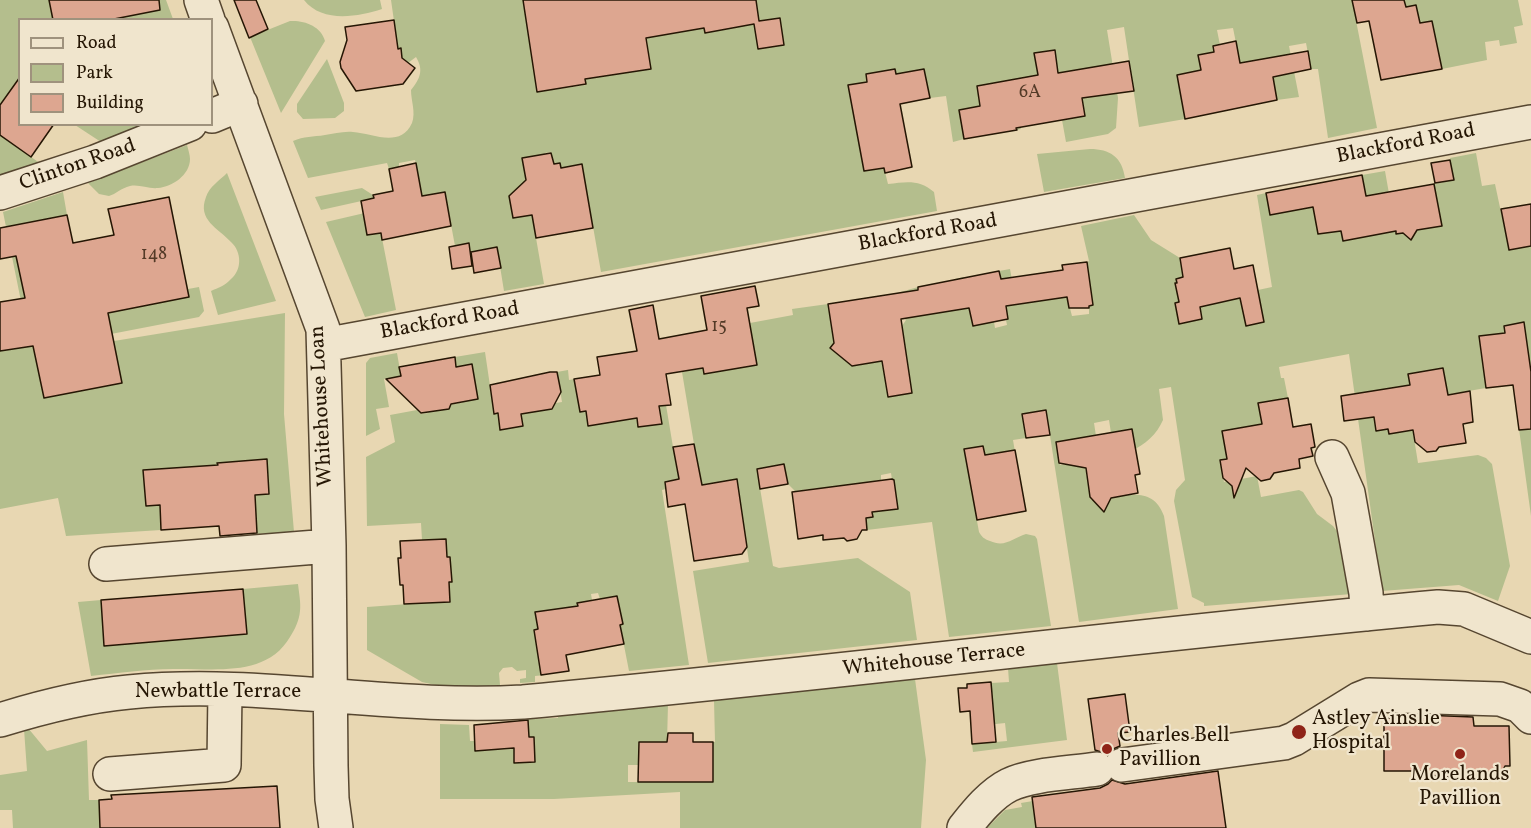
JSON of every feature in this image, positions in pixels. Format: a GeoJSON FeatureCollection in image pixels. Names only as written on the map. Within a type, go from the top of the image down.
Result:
{"type":"FeatureCollection","features":[{"type":"Feature","properties":{"kind":"street"},"geometry":{"type":"LineString","coordinates":[[201,0],[207,18]]}},
{"type":"Feature","properties":{"kind":"street","name":"Whitehouse Loan"},"geometry":{"type":"LineString","coordinates":[[213,34],[226,110],[323,328],[329,546],[332,799],[336,828]]}},
{"type":"Feature","properties":{"kind":"street","name":"Blackford Road"},"geometry":{"type":"LineString","coordinates":[[324,345],[1531,122]]}},
{"type":"Feature","properties":{"kind":"street","name":"Clinton Road"},"geometry":{"type":"LineString","coordinates":[[0,193],[95,162],[185,126]]}},
{"type":"Feature","properties":{"kind":"street"},"geometry":{"type":"LineString","coordinates":[[1332,456],[1348,493],[1366,593],[1367,614]]}},
{"type":"Feature","properties":{"kind":"street"},"geometry":{"type":"LineString","coordinates":[[106,564],[329,546]]}},
{"type":"Feature","properties":{"kind":"street","name":"Whitehouse Terrace"},"geometry":{"type":"LineString","coordinates":[[330,695],[458,704],[523,702],[992,655],[1231,627],[1453,607],[1464,609],[1531,637]]}},
{"type":"Feature","properties":{"kind":"street"},"geometry":{"type":"LineString","coordinates":[[110,774],[224,765],[225,690]]}},
{"type":"Feature","properties":{"kind":"street","name":"Newbattle Terrace"},"geometry":{"type":"LineString","coordinates":[[0,720],[60,703],[128,692],[225,690],[330,695]]}},
{"type":"Feature","properties":{"kind":"street"},"geometry":{"type":"LineString","coordinates":[[964,828],[993,796],[1006,786],[1021,780],[1284,743],[1369,695],[1500,699],[1520,706],[1531,717]]}},
{"type":"Feature","properties":{"kind":"green space"},"geometry":{"type":"Polygon","coordinates":[[[0,0],[49,0],[53,18],[18,18],[18,86],[15,84],[0,105],[0,0]]]}},
{"type":"Feature","properties":{"kind":"green space"},"geometry":{"type":"Polygon","coordinates":[[[137,0],[166,0],[173,18],[112,18],[137,0]]]}},
{"type":"Feature","properties":{"kind":"green space"},"geometry":{"type":"Polygon","coordinates":[[[304,0],[380,0],[382,9],[351,16],[330,15],[311,7],[304,0]]]}},
{"type":"Feature","properties":{"kind":"green space"},"geometry":{"type":"Polygon","coordinates":[[[391,0],[523,0],[538,92],[586,85],[585,79],[651,68],[645,25],[664,35],[683,32],[703,24],[705,33],[734,28],[756,0],[1352,0],[1377,128],[1328,138],[1318,69],[1311,69],[1306,43],[1289,46],[1299,97],[1277,100],[1270,58],[1240,63],[1233,28],[1217,30],[1220,45],[1213,47],[1215,55],[1198,55],[1200,65],[1205,64],[1206,69],[1177,75],[1185,119],[1139,127],[1124,27],[1107,30],[1118,98],[1116,128],[1108,134],[1066,142],[1062,120],[1085,116],[1082,98],[1058,73],[1054,50],[1035,53],[1038,76],[1012,81],[1021,129],[1017,130],[1008,81],[977,86],[980,106],[959,110],[964,139],[953,142],[946,96],[930,98],[924,69],[896,74],[895,69],[866,74],[867,82],[849,85],[864,171],[884,168],[888,184],[912,182],[923,185],[934,192],[937,211],[601,272],[582,164],[564,182],[560,164],[554,164],[551,152],[545,153],[550,184],[522,158],[527,188],[515,190],[509,196],[532,215],[544,284],[504,291],[497,248],[470,252],[469,243],[455,246],[445,192],[422,196],[415,160],[399,163],[399,167],[389,169],[387,163],[308,178],[293,141],[305,137],[346,132],[393,138],[407,131],[414,115],[411,90],[419,78],[420,70],[416,57],[408,63],[402,58],[401,49],[398,49],[391,0]],[[780,18],[754,22],[758,49],[784,45],[780,18]]]}},
{"type":"Feature","properties":{"kind":"green space"},"geometry":{"type":"Polygon","coordinates":[[[1404,0],[1518,0],[1523,25],[1514,27],[1517,43],[1500,46],[1499,40],[1485,42],[1487,60],[1442,69],[1432,21],[1420,23],[1416,5],[1406,7],[1404,0]]]}},
{"type":"Feature","properties":{"kind":"green space"},"geometry":{"type":"Polygon","coordinates":[[[290,21],[311,25],[320,31],[325,41],[281,113],[250,37],[290,21]]]}},
{"type":"Feature","properties":{"kind":"green space"},"geometry":{"type":"Polygon","coordinates":[[[327,59],[344,103],[344,111],[335,118],[303,119],[297,112],[297,104],[327,59]]]}},
{"type":"Feature","properties":{"kind":"green space"},"geometry":{"type":"Polygon","coordinates":[[[77,126],[141,126],[101,142],[77,126]]]}},
{"type":"Feature","properties":{"kind":"green space"},"geometry":{"type":"Polygon","coordinates":[[[0,135],[41,164],[0,178],[0,135]]]}},
{"type":"Feature","properties":{"kind":"green space"},"geometry":{"type":"Polygon","coordinates":[[[187,145],[190,159],[187,170],[184,175],[169,185],[154,188],[130,186],[109,196],[99,194],[88,183],[187,145]]]}},
{"type":"Feature","properties":{"kind":"green space"},"geometry":{"type":"Polygon","coordinates":[[[1090,149],[1114,156],[1121,165],[1125,178],[1044,192],[1037,154],[1090,149]]]}},
{"type":"Feature","properties":{"kind":"green space"},"geometry":{"type":"Polygon","coordinates":[[[1476,153],[1482,186],[1495,184],[1509,250],[1531,246],[1531,372],[1524,322],[1505,326],[1505,333],[1479,336],[1486,388],[1445,395],[1446,384],[1443,368],[1408,374],[1410,388],[1402,386],[1372,391],[1376,431],[1388,429],[1389,434],[1408,431],[1412,426],[1418,463],[1478,455],[1486,458],[1492,464],[1510,566],[1498,601],[1459,585],[1382,591],[1349,354],[1279,367],[1288,398],[1258,403],[1264,431],[1246,427],[1222,431],[1227,459],[1220,460],[1224,482],[1228,481],[1232,486],[1239,485],[1241,479],[1257,476],[1261,497],[1299,490],[1303,492],[1317,514],[1333,526],[1347,544],[1352,594],[1204,606],[1204,603],[1192,597],[1174,501],[1176,490],[1185,480],[1171,387],[1159,389],[1163,420],[1157,430],[1141,446],[1131,451],[1111,433],[1109,420],[1094,423],[1096,436],[1056,442],[1060,465],[1076,463],[1085,466],[1091,500],[1094,500],[1098,506],[1108,504],[1110,498],[1142,495],[1160,507],[1164,516],[1178,609],[1079,622],[1046,410],[1022,414],[1026,438],[1013,440],[1017,464],[985,455],[983,446],[964,449],[981,535],[995,543],[1009,542],[1026,534],[1035,536],[1037,539],[1051,626],[949,637],[932,522],[867,530],[866,518],[871,509],[880,511],[898,508],[891,473],[881,475],[881,480],[848,485],[819,494],[818,488],[795,491],[788,484],[784,464],[757,470],[773,566],[779,568],[858,558],[910,592],[917,640],[708,663],[693,571],[749,562],[741,508],[722,482],[697,485],[665,482],[666,489],[662,490],[689,665],[629,671],[617,596],[600,599],[598,593],[591,594],[592,600],[577,604],[583,632],[535,612],[538,629],[534,630],[541,645],[545,675],[535,676],[535,682],[520,683],[520,679],[526,678],[526,670],[517,671],[512,667],[503,668],[499,673],[500,685],[453,689],[422,682],[367,650],[367,607],[450,601],[449,582],[452,582],[446,539],[422,540],[421,523],[367,526],[366,457],[395,442],[390,415],[417,410],[421,414],[428,413],[430,409],[478,399],[472,364],[456,367],[455,357],[485,352],[494,413],[498,413],[500,430],[520,409],[562,402],[557,372],[568,370],[569,380],[574,379],[580,411],[586,411],[588,426],[636,416],[638,427],[662,424],[659,406],[666,405],[677,471],[698,468],[682,372],[703,368],[704,374],[757,365],[750,323],[793,315],[792,309],[828,304],[834,343],[830,348],[843,359],[848,354],[854,354],[856,366],[882,361],[888,397],[912,393],[902,326],[906,320],[900,315],[897,293],[918,287],[922,315],[955,279],[964,277],[973,326],[994,322],[995,328],[1007,325],[1006,320],[1008,319],[999,271],[1010,269],[1012,280],[1067,297],[1072,316],[1089,314],[1089,306],[1093,305],[1087,262],[1089,261],[1081,226],[1134,215],[1151,240],[1180,258],[1183,277],[1177,279],[1177,283],[1187,295],[1179,323],[1202,319],[1200,306],[1240,294],[1246,325],[1264,322],[1258,290],[1272,287],[1257,195],[1266,193],[1270,214],[1325,182],[1318,234],[1341,230],[1343,241],[1362,175],[1385,171],[1396,233],[1404,233],[1407,236],[1415,235],[1417,230],[1441,226],[1434,184],[1454,180],[1450,158],[1476,153]]]}},
{"type":"Feature","properties":{"kind":"green space"},"geometry":{"type":"Polygon","coordinates":[[[227,173],[276,301],[218,315],[211,291],[224,285],[235,275],[239,266],[239,256],[235,246],[210,223],[204,212],[204,205],[210,190],[227,173]]]}},
{"type":"Feature","properties":{"kind":"green space"},"geometry":{"type":"Polygon","coordinates":[[[362,188],[373,195],[377,215],[367,235],[381,233],[396,310],[365,317],[326,222],[369,212],[366,200],[321,210],[315,197],[362,188]]]}},
{"type":"Feature","properties":{"kind":"green space"},"geometry":{"type":"Polygon","coordinates":[[[63,192],[67,215],[24,223],[23,289],[44,398],[122,383],[114,341],[285,313],[284,414],[294,532],[257,534],[255,495],[269,494],[267,459],[218,463],[218,472],[143,470],[146,506],[160,505],[161,530],[66,536],[58,498],[0,509],[0,351],[30,346],[3,212],[63,192]]]}},
{"type":"Feature","properties":{"kind":"green space"},"geometry":{"type":"Polygon","coordinates":[[[199,287],[204,311],[199,317],[111,334],[107,313],[189,297],[188,289],[199,287]]]}},
{"type":"Feature","properties":{"kind":"green space"},"geometry":{"type":"Polygon","coordinates":[[[397,353],[401,376],[384,379],[389,407],[376,409],[380,429],[366,436],[366,363],[370,358],[397,353]]]}},
{"type":"Feature","properties":{"kind":"green space"},"geometry":{"type":"Polygon","coordinates":[[[1531,398],[1531,516],[1515,400],[1531,398]]]}},
{"type":"Feature","properties":{"kind":"green space"},"geometry":{"type":"Polygon","coordinates":[[[298,584],[299,618],[290,637],[280,650],[267,659],[238,668],[153,670],[91,676],[78,602],[101,600],[104,645],[247,634],[243,589],[298,584]]]}},
{"type":"Feature","properties":{"kind":"green space"},"geometry":{"type":"Polygon","coordinates":[[[1057,663],[1067,740],[973,752],[972,744],[1007,741],[1005,723],[987,725],[991,683],[1009,682],[1008,668],[1057,663]]]}},
{"type":"Feature","properties":{"kind":"green space"},"geometry":{"type":"Polygon","coordinates":[[[915,679],[926,760],[921,828],[680,828],[680,792],[554,799],[440,799],[440,724],[469,725],[470,741],[475,741],[475,751],[514,749],[515,763],[535,762],[534,737],[529,737],[528,719],[558,718],[558,716],[668,704],[667,742],[639,742],[638,765],[628,765],[628,782],[712,782],[713,742],[715,742],[714,700],[915,679]]]}},
{"type":"Feature","properties":{"kind":"green space"},"geometry":{"type":"Polygon","coordinates":[[[28,728],[47,751],[87,740],[89,800],[99,800],[100,828],[13,828],[12,810],[0,810],[0,775],[27,771],[24,729],[28,728]]]}},
{"type":"Feature","properties":{"kind":"green space"},"geometry":{"type":"Polygon","coordinates":[[[1033,801],[1036,828],[987,828],[1005,810],[1022,807],[1021,803],[1033,801]]]}},
{"type":"Feature","properties":{"kind":"building"},"geometry":{"type":"Polygon","coordinates":[[[49,0],[159,0],[160,10],[119,18],[53,18],[49,0]]]}},
{"type":"Feature","properties":{"kind":"building"},"geometry":{"type":"Polygon","coordinates":[[[234,0],[256,0],[268,29],[249,38],[234,0]]]}},
{"type":"Feature","properties":{"kind":"building"},"geometry":{"type":"Polygon","coordinates":[[[523,0],[756,0],[759,21],[780,18],[784,45],[758,49],[754,24],[705,33],[704,28],[646,38],[651,69],[585,79],[586,84],[537,92],[523,0]]]}},
{"type":"Feature","properties":{"kind":"building"},"geometry":{"type":"Polygon","coordinates":[[[1352,0],[1404,0],[1406,7],[1416,5],[1420,23],[1432,21],[1442,69],[1381,80],[1369,21],[1357,23],[1352,0]]]}},
{"type":"Feature","properties":{"kind":"building"},"geometry":{"type":"Polygon","coordinates":[[[394,20],[398,49],[401,48],[402,58],[415,68],[403,84],[356,91],[341,68],[340,62],[347,40],[345,27],[394,20]]]}},
{"type":"Feature","properties":{"kind":"building"},"geometry":{"type":"Polygon","coordinates":[[[1236,41],[1240,63],[1308,51],[1311,69],[1273,77],[1277,100],[1185,119],[1177,75],[1201,70],[1198,55],[1214,52],[1213,46],[1236,41]]]}},
{"type":"Feature","properties":{"kind":"building"},"geometry":{"type":"Polygon","coordinates":[[[1055,50],[1058,73],[1129,61],[1134,91],[1082,98],[1085,116],[964,139],[959,110],[980,106],[977,86],[1038,75],[1034,53],[1055,50]]]}},
{"type":"Feature","properties":{"kind":"building"},"geometry":{"type":"Polygon","coordinates":[[[895,69],[896,74],[924,69],[930,98],[900,104],[912,167],[885,173],[884,168],[864,171],[848,85],[867,82],[866,74],[895,69]]]}},
{"type":"Feature","properties":{"kind":"building"},"geometry":{"type":"Polygon","coordinates":[[[18,80],[18,126],[53,126],[31,157],[0,135],[0,105],[18,80]]]}},
{"type":"Feature","properties":{"kind":"building"},"geometry":{"type":"Polygon","coordinates":[[[551,153],[554,164],[560,163],[561,168],[582,164],[593,228],[536,238],[532,215],[513,218],[509,196],[526,180],[522,158],[551,153]]]}},
{"type":"Feature","properties":{"kind":"building"},"geometry":{"type":"Polygon","coordinates":[[[1450,160],[1454,180],[1435,183],[1431,163],[1450,160]]]}},
{"type":"Feature","properties":{"kind":"building"},"geometry":{"type":"Polygon","coordinates":[[[416,163],[422,196],[445,192],[451,226],[382,240],[381,233],[367,235],[361,201],[374,198],[373,195],[393,191],[389,169],[416,163]]]}},
{"type":"Feature","properties":{"kind":"building"},"geometry":{"type":"Polygon","coordinates":[[[1362,175],[1366,196],[1434,184],[1442,226],[1417,230],[1411,240],[1403,233],[1396,234],[1396,231],[1343,241],[1341,231],[1318,234],[1313,207],[1270,215],[1266,193],[1362,175]]]}},
{"type":"Feature","properties":{"kind":"building"},"geometry":{"type":"Polygon","coordinates":[[[169,197],[189,297],[108,313],[122,383],[44,398],[33,346],[0,351],[0,302],[25,298],[16,256],[0,259],[0,228],[67,215],[73,243],[114,235],[108,209],[169,197]]]}},
{"type":"Feature","properties":{"kind":"building"},"geometry":{"type":"Polygon","coordinates":[[[1531,204],[1531,246],[1509,250],[1501,209],[1531,204]]]}},
{"type":"Feature","properties":{"kind":"building"},"geometry":{"type":"Polygon","coordinates":[[[469,243],[472,266],[452,269],[449,247],[469,243]]]}},
{"type":"Feature","properties":{"kind":"building"},"geometry":{"type":"Polygon","coordinates":[[[497,247],[501,268],[474,273],[471,252],[497,247]]]}},
{"type":"Feature","properties":{"kind":"building"},"geometry":{"type":"Polygon","coordinates":[[[1230,248],[1234,269],[1253,265],[1264,322],[1246,326],[1240,298],[1200,307],[1202,319],[1179,324],[1175,303],[1179,302],[1175,283],[1177,283],[1176,279],[1183,277],[1180,258],[1230,248]]]}},
{"type":"Feature","properties":{"kind":"building"},"geometry":{"type":"Polygon","coordinates":[[[1087,262],[1093,305],[1089,308],[1069,308],[1067,297],[1006,306],[1008,319],[973,326],[969,308],[901,319],[912,393],[888,397],[882,361],[852,366],[830,348],[834,343],[828,304],[918,290],[918,287],[999,271],[1001,279],[1063,270],[1062,265],[1087,262]]]}},
{"type":"Feature","properties":{"kind":"building"},"geometry":{"type":"Polygon","coordinates":[[[755,286],[759,306],[747,308],[757,365],[704,374],[703,368],[666,374],[671,405],[659,406],[662,424],[638,427],[637,418],[588,426],[586,411],[580,412],[574,379],[600,375],[597,357],[637,351],[629,310],[653,305],[659,339],[707,330],[701,296],[755,286]]]}},
{"type":"Feature","properties":{"kind":"building"},"geometry":{"type":"Polygon","coordinates":[[[1524,322],[1531,372],[1531,429],[1519,430],[1513,385],[1486,388],[1479,336],[1505,333],[1504,326],[1524,322]]]}},
{"type":"Feature","properties":{"kind":"building"},"geometry":{"type":"Polygon","coordinates":[[[455,357],[456,367],[472,364],[478,399],[451,404],[449,409],[421,413],[386,379],[401,376],[399,367],[455,357]]]}},
{"type":"Feature","properties":{"kind":"building"},"geometry":{"type":"Polygon","coordinates":[[[1443,368],[1448,395],[1470,391],[1473,422],[1463,424],[1466,443],[1439,447],[1436,451],[1427,452],[1415,442],[1413,430],[1389,434],[1388,429],[1376,431],[1374,417],[1344,421],[1341,396],[1410,385],[1408,374],[1443,368]]]}},
{"type":"Feature","properties":{"kind":"building"},"geometry":{"type":"Polygon","coordinates":[[[557,372],[561,392],[552,409],[521,414],[523,426],[500,430],[498,413],[494,414],[490,385],[557,372]]]}},
{"type":"Feature","properties":{"kind":"building"},"geometry":{"type":"Polygon","coordinates":[[[1288,398],[1293,427],[1311,424],[1315,447],[1311,448],[1313,456],[1299,459],[1300,468],[1274,473],[1270,479],[1261,481],[1246,468],[1234,498],[1232,486],[1223,478],[1220,460],[1227,459],[1222,431],[1262,424],[1258,403],[1288,398]]]}},
{"type":"Feature","properties":{"kind":"building"},"geometry":{"type":"Polygon","coordinates":[[[1046,410],[1050,435],[1026,438],[1022,414],[1046,410]]]}},
{"type":"Feature","properties":{"kind":"building"},"geometry":{"type":"Polygon","coordinates":[[[1132,429],[1140,474],[1135,475],[1138,493],[1111,498],[1104,512],[1090,497],[1086,468],[1059,463],[1056,442],[1132,429]]]}},
{"type":"Feature","properties":{"kind":"building"},"geometry":{"type":"Polygon","coordinates":[[[694,444],[702,485],[737,479],[747,547],[742,554],[694,561],[685,504],[668,507],[665,482],[679,479],[673,447],[694,444]]]}},
{"type":"Feature","properties":{"kind":"building"},"geometry":{"type":"Polygon","coordinates":[[[983,446],[985,455],[1015,450],[1026,511],[977,520],[964,449],[983,446]]]}},
{"type":"Feature","properties":{"kind":"building"},"geometry":{"type":"Polygon","coordinates":[[[267,459],[269,494],[255,495],[257,533],[220,536],[219,526],[161,530],[160,505],[146,506],[143,470],[267,459]]]}},
{"type":"Feature","properties":{"kind":"building"},"geometry":{"type":"Polygon","coordinates":[[[784,464],[788,484],[760,489],[757,469],[784,464]]]}},
{"type":"Feature","properties":{"kind":"building"},"geometry":{"type":"Polygon","coordinates":[[[892,479],[898,509],[872,512],[873,517],[866,518],[867,530],[862,530],[857,539],[823,540],[823,535],[798,539],[792,492],[892,479]]]}},
{"type":"Feature","properties":{"kind":"building"},"geometry":{"type":"Polygon","coordinates":[[[446,539],[452,582],[449,582],[450,602],[404,604],[398,558],[401,558],[400,541],[446,539]]]}},
{"type":"Feature","properties":{"kind":"building"},"geometry":{"type":"Polygon","coordinates":[[[243,589],[247,634],[104,646],[101,600],[243,589]]]}},
{"type":"Feature","properties":{"kind":"building"},"geometry":{"type":"Polygon","coordinates":[[[617,596],[623,624],[620,625],[624,644],[566,655],[569,671],[541,675],[534,630],[538,629],[535,612],[578,606],[577,603],[617,596]]]}},
{"type":"Feature","properties":{"kind":"building"},"geometry":{"type":"Polygon","coordinates":[[[991,682],[996,742],[972,744],[970,711],[960,712],[958,688],[967,688],[967,684],[991,682]]]}},
{"type":"Feature","properties":{"kind":"building"},"geometry":{"type":"Polygon","coordinates":[[[1125,694],[1130,732],[1118,733],[1120,746],[1107,754],[1095,750],[1088,699],[1125,694]]]}},
{"type":"Feature","properties":{"kind":"building","name":"Morelands Pavillion"},"geometry":{"type":"Polygon","coordinates":[[[1423,715],[1473,717],[1474,726],[1509,726],[1510,766],[1505,766],[1502,772],[1469,772],[1469,775],[1448,777],[1427,775],[1424,771],[1384,771],[1384,718],[1410,719],[1423,717],[1423,715]]]}},
{"type":"Feature","properties":{"kind":"building"},"geometry":{"type":"Polygon","coordinates":[[[528,720],[529,737],[534,737],[535,762],[514,763],[514,748],[475,751],[474,725],[528,720]]]}},
{"type":"Feature","properties":{"kind":"building"},"geometry":{"type":"Polygon","coordinates":[[[668,733],[693,733],[693,742],[713,742],[713,782],[638,782],[639,742],[667,742],[668,733]]]}},
{"type":"Feature","properties":{"kind":"building","name":"Charles Bell Pavillion"},"geometry":{"type":"Polygon","coordinates":[[[1218,771],[1226,828],[1036,828],[1032,797],[1100,788],[1112,780],[1125,784],[1218,771]]]}},
{"type":"Feature","properties":{"kind":"building"},"geometry":{"type":"Polygon","coordinates":[[[277,786],[280,828],[100,828],[99,800],[112,799],[111,795],[277,786]]]}},
{"type":"Feature","properties":{"kind":"place","name":"Astley Ainslie Hospital"},"geometry":{"type":"Point","coordinates":[1299,732]}},
{"type":"Feature","properties":{"kind":"place","name":"Charles Bell Pavillion"},"geometry":{"type":"Point","coordinates":[1107,749]}},
{"type":"Feature","properties":{"kind":"place","name":"Morelands Pavillion"},"geometry":{"type":"Point","coordinates":[1460,754]}}]}
